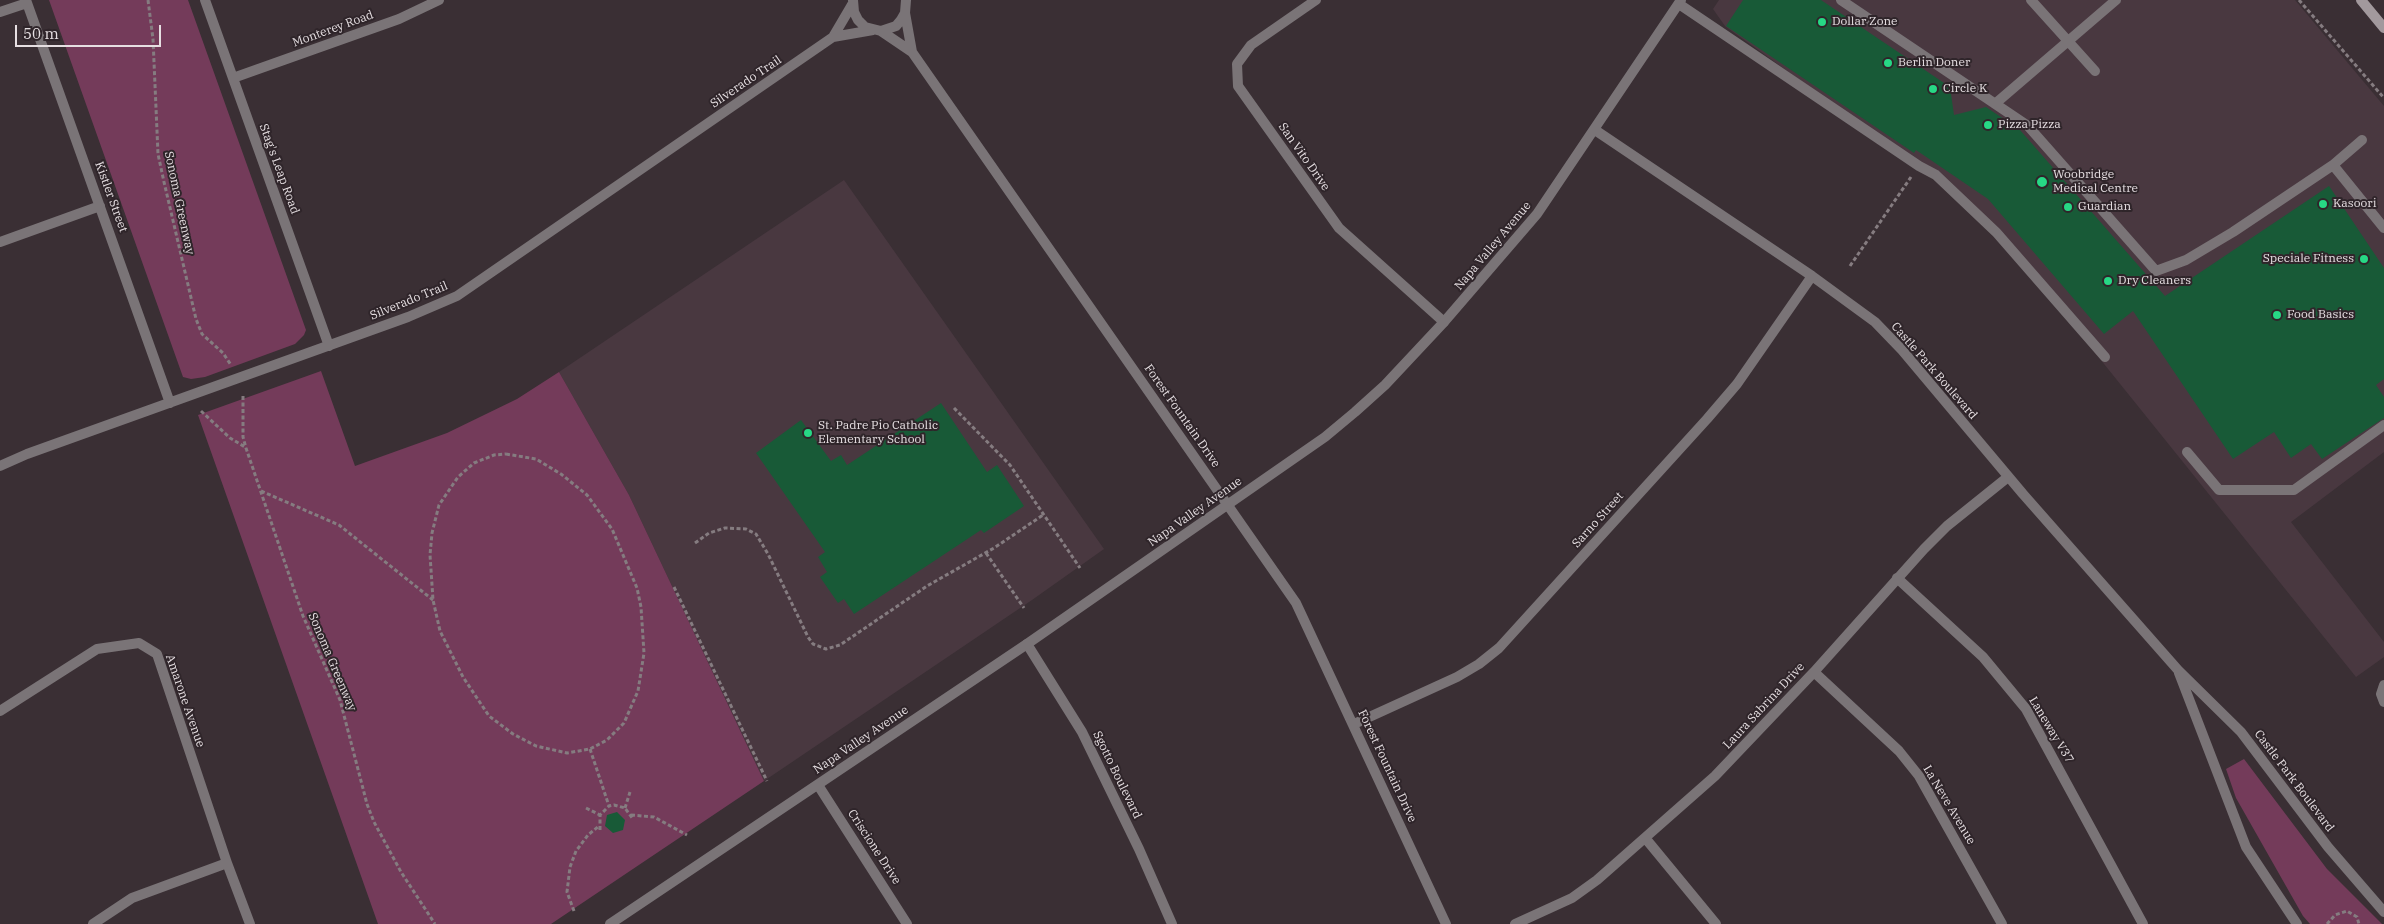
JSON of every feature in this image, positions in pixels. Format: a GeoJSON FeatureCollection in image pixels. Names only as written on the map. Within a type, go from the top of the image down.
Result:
{"type":"FeatureCollection","features":[{"type":"Feature","properties":{"kind":"main road"},"geometry":{"type":"LineString","coordinates":[[2361,0],[2384,28]]}},
{"type":"Feature","properties":{"kind":"street","name":"Stag's Leap Road"},"geometry":{"type":"LineString","coordinates":[[205,0],[329,346]]}},
{"type":"Feature","properties":{"kind":"street","name":"Monterey Road"},"geometry":{"type":"LineString","coordinates":[[233,78],[399,19],[439,0]]}},
{"type":"Feature","properties":{"kind":"street","name":"San Vito Drive"},"geometry":{"type":"LineString","coordinates":[[1316,0],[1251,45],[1237,64],[1238,86],[1339,228],[1444,322]]}},
{"type":"Feature","properties":{"kind":"street"},"geometry":{"type":"LineString","coordinates":[[1841,0],[2028,126],[2156,271],[2194,256],[2333,165],[2362,140]]}},
{"type":"Feature","properties":{"kind":"street"},"geometry":{"type":"LineString","coordinates":[[2031,0],[2095,71]]}},
{"type":"Feature","properties":{"kind":"street"},"geometry":{"type":"LineString","coordinates":[[1996,103],[2069,43],[2116,0]]}},
{"type":"Feature","properties":{"kind":"street"},"geometry":{"type":"LineString","coordinates":[[0,12],[26,1]]}},
{"type":"Feature","properties":{"kind":"street","name":"Kistler Street"},"geometry":{"type":"LineString","coordinates":[[26,1],[170,403]]}},
{"type":"Feature","properties":{"kind":"street","name":"Forest Fountain Drive"},"geometry":{"type":"LineString","coordinates":[[853,2],[858,20],[912,52],[1296,604],[1354,724],[1446,924]]}},
{"type":"Feature","properties":{"kind":"street","name":"Silverado Trail"},"geometry":{"type":"LineString","coordinates":[[833,38],[853,2]]}},
{"type":"Feature","properties":{"kind":"street","name":"Napa Valley Avenue"},"geometry":{"type":"LineString","coordinates":[[615,923],[1027,644],[1325,437],[1355,412],[1386,385],[1538,214],[1680,2]]}},
{"type":"Feature","properties":{"kind":"street"},"geometry":{"type":"LineString","coordinates":[[1680,2],[1936,176],[1996,232],[2105,358]]}},
{"type":"Feature","properties":{"kind":"street"},"geometry":{"type":"LineString","coordinates":[[877,31],[896,26],[907,5]]}},
{"type":"Feature","properties":{"kind":"street","name":"Forest Fountain Drive"},"geometry":{"type":"LineString","coordinates":[[907,5],[912,52]]}},
{"type":"Feature","properties":{"kind":"street","name":"Silverado Trail"},"geometry":{"type":"LineString","coordinates":[[0,466],[27,454],[416,314],[457,296],[833,38],[877,31]]}},
{"type":"Feature","properties":{"kind":"street","name":"Castle Park Boulevard"},"geometry":{"type":"LineString","coordinates":[[1595,130],[1812,276],[1875,322],[2178,670],[2242,732],[2328,847],[2384,912]]}},
{"type":"Feature","properties":{"kind":"street"},"geometry":{"type":"LineString","coordinates":[[2333,165],[2384,228]]}},
{"type":"Feature","properties":{"kind":"street"},"geometry":{"type":"LineString","coordinates":[[0,242],[100,206]]}},
{"type":"Feature","properties":{"kind":"street","name":"Sarno Street"},"geometry":{"type":"LineString","coordinates":[[1354,724],[1457,677],[1480,664],[1499,648],[1737,384],[1812,276]]}},
{"type":"Feature","properties":{"kind":"street"},"geometry":{"type":"LineString","coordinates":[[2187,452],[2219,490],[2294,490],[2384,425]]}},
{"type":"Feature","properties":{"kind":"street","name":"Laura Sabrina Drive"},"geometry":{"type":"LineString","coordinates":[[1515,924],[1572,898],[1597,880],[1716,776],[1947,526],[2008,477]]}},
{"type":"Feature","properties":{"kind":"street","name":"Laneway V37"},"geometry":{"type":"LineString","coordinates":[[1897,578],[1983,657],[2026,709],[2143,924]]}},
{"type":"Feature","properties":{"kind":"street","name":"Amarone Avenue"},"geometry":{"type":"LineString","coordinates":[[0,711],[97,649],[139,643],[157,654],[227,863],[250,924]]}},
{"type":"Feature","properties":{"kind":"street","name":"Sgotto Boulevard"},"geometry":{"type":"LineString","coordinates":[[1027,644],[1082,732],[1139,849],[1172,924]]}},
{"type":"Feature","properties":{"kind":"street","name":"Castle Park Boulevard"},"geometry":{"type":"LineString","coordinates":[[2178,670],[2246,847],[2296,924]]}},
{"type":"Feature","properties":{"kind":"street","name":"La Neve Avenue"},"geometry":{"type":"LineString","coordinates":[[1814,672],[1900,751],[1919,776],[2002,924]]}},
{"type":"Feature","properties":{"kind":"street"},"geometry":{"type":"LineString","coordinates":[[2384,685],[2380,694],[2384,702]]}},
{"type":"Feature","properties":{"kind":"street","name":"Criscione Drive"},"geometry":{"type":"LineString","coordinates":[[818,785],[906,924]]}},
{"type":"Feature","properties":{"kind":"street"},"geometry":{"type":"LineString","coordinates":[[1646,839],[1716,924]]}},
{"type":"Feature","properties":{"kind":"street"},"geometry":{"type":"LineString","coordinates":[[93,924],[132,898],[227,863]]}},
{"type":"Feature","properties":{"kind":"path","name":"Sonoma Greenway"},"geometry":{"type":"LineString","coordinates":[[148,0],[153,38],[158,154],[164,182],[196,319],[202,334],[223,353],[232,366]]}},
{"type":"Feature","properties":{"kind":"path"},"geometry":{"type":"LineString","coordinates":[[2299,0],[2384,98]]}},
{"type":"Feature","properties":{"kind":"path"},"geometry":{"type":"LineString","coordinates":[[1850,266],[1919,166]]}},
{"type":"Feature","properties":{"kind":"path","name":"Sonoma Greenway"},"geometry":{"type":"LineString","coordinates":[[243,396],[242,437],[303,616],[348,722],[359,776],[374,822],[401,872],[435,924]]}},
{"type":"Feature","properties":{"kind":"path"},"geometry":{"type":"LineString","coordinates":[[954,408],[1010,465],[1080,568]]}},
{"type":"Feature","properties":{"kind":"path"},"geometry":{"type":"LineString","coordinates":[[201,412],[230,438],[246,448]]}},
{"type":"Feature","properties":{"kind":"path"},"geometry":{"type":"LineString","coordinates":[[506,454],[536,459],[561,474],[586,495],[612,530],[626,558],[639,598],[644,640],[641,677],[632,708],[624,723],[607,740],[590,749],[567,753],[536,746],[513,734],[489,716],[475,698],[448,650],[440,631],[433,600],[430,555],[435,519],[444,496],[451,486],[474,463],[494,455],[506,454]]}},
{"type":"Feature","properties":{"kind":"path"},"geometry":{"type":"LineString","coordinates":[[261,491],[339,525],[433,600]]}},
{"type":"Feature","properties":{"kind":"path"},"geometry":{"type":"LineString","coordinates":[[694,543],[709,533],[725,528],[746,529],[756,534],[768,554],[808,638],[813,644],[826,650],[840,645],[927,586],[986,553],[1043,515]]}},
{"type":"Feature","properties":{"kind":"path"},"geometry":{"type":"LineString","coordinates":[[986,553],[1024,608]]}},
{"type":"Feature","properties":{"kind":"path"},"geometry":{"type":"LineString","coordinates":[[674,587],[767,781]]}},
{"type":"Feature","properties":{"kind":"path"},"geometry":{"type":"LineString","coordinates":[[590,749],[609,806]]}},
{"type":"Feature","properties":{"kind":"path"},"geometry":{"type":"LineString","coordinates":[[625,808],[630,792]]}},
{"type":"Feature","properties":{"kind":"path"},"geometry":{"type":"LineString","coordinates":[[574,911],[567,892],[570,867],[576,852],[588,835],[599,828],[600,815],[609,806],[614,805],[625,808],[632,817],[654,817],[687,835]]}},
{"type":"Feature","properties":{"kind":"path"},"geometry":{"type":"LineString","coordinates":[[586,808],[600,815]]}},
{"type":"Feature","properties":{"kind":"path"},"geometry":{"type":"LineString","coordinates":[[2327,924],[2335,915],[2347,911],[2357,917],[2359,924]]}},
{"type":"Feature","properties":{"kind":"path"},"geometry":{"type":"LineString","coordinates":[[2357,917],[2360,913]]}},
{"type":"Feature","properties":{"kind":"shaded area"},"geometry":{"type":"Polygon","coordinates":[[[49,0],[188,0],[306,330],[304,335],[295,344],[205,377],[191,379],[183,377],[49,0]]]}},
{"type":"Feature","properties":{"kind":"shaded area"},"geometry":{"type":"Polygon","coordinates":[[[1719,0],[2295,0],[2384,106],[2384,452],[2291,522],[2384,642],[2384,657],[2356,677],[1997,231],[1919,166],[1725,26],[1713,9],[1719,0]]]}},
{"type":"Feature","properties":{"kind":"shaded area","name":"St. Padre Pio Catholic Elementary School"},"geometry":{"type":"Polygon","coordinates":[[[844,180],[1104,549],[1032,600],[764,781],[629,495],[559,372],[844,180]]]}},
{"type":"Feature","properties":{"kind":"shaded area"},"geometry":{"type":"Polygon","coordinates":[[[321,371],[355,466],[447,433],[517,399],[559,372],[629,495],[764,781],[551,924],[378,924],[198,415],[321,371]]]}},
{"type":"Feature","properties":{"kind":"shaded area"},"geometry":{"type":"Polygon","coordinates":[[[2244,759],[2327,869],[2382,924],[2310,924],[2303,916],[2236,798],[2226,769],[2244,759]]]}},
{"type":"Feature","properties":{"kind":"building"},"geometry":{"type":"Polygon","coordinates":[[[1743,0],[1821,0],[1950,87],[1954,115],[1986,107],[2020,130],[2165,296],[2329,186],[2384,268],[2384,379],[2376,385],[2384,397],[2384,418],[2322,459],[2311,444],[2291,458],[2274,432],[2233,459],[2133,311],[2104,334],[1988,199],[1916,150],[1914,153],[1726,26],[1743,0]]]}},
{"type":"Feature","properties":{"kind":"building"},"geometry":{"type":"Polygon","coordinates":[[[941,403],[987,472],[997,465],[1024,506],[984,533],[981,530],[854,614],[844,599],[838,603],[820,577],[827,572],[818,557],[825,552],[756,453],[801,420],[831,461],[841,455],[847,465],[941,403]]]}},
{"type":"Feature","properties":{"kind":"building"},"geometry":{"type":"Polygon","coordinates":[[[617,812],[625,820],[623,830],[613,833],[605,826],[607,815],[617,812]]]}},
{"type":"Feature","properties":{"kind":"place","name":"Dollar Zone"},"geometry":{"type":"Point","coordinates":[1822,22]}},
{"type":"Feature","properties":{"kind":"place","name":"Berlin Doner"},"geometry":{"type":"Point","coordinates":[1888,63]}},
{"type":"Feature","properties":{"kind":"place","name":"Circle K"},"geometry":{"type":"Point","coordinates":[1933,89]}},
{"type":"Feature","properties":{"kind":"place","name":"Pizza Pizza"},"geometry":{"type":"Point","coordinates":[1988,125]}},
{"type":"Feature","properties":{"kind":"place","name":"Woobridge Medical Centre"},"geometry":{"type":"Point","coordinates":[2042,182]}},
{"type":"Feature","properties":{"kind":"place","name":"Kasoori"},"geometry":{"type":"Point","coordinates":[2323,204]}},
{"type":"Feature","properties":{"kind":"place","name":"Guardian"},"geometry":{"type":"Point","coordinates":[2068,207]}},
{"type":"Feature","properties":{"kind":"place","name":"Speciale Fitness"},"geometry":{"type":"Point","coordinates":[2364,259]}},
{"type":"Feature","properties":{"kind":"place","name":"Dry Cleaners"},"geometry":{"type":"Point","coordinates":[2108,281]}},
{"type":"Feature","properties":{"kind":"place","name":"Food Basics"},"geometry":{"type":"Point","coordinates":[2277,315]}},
{"type":"Feature","properties":{"kind":"place","name":"St. Padre Pio Catholic Elementary School"},"geometry":{"type":"Point","coordinates":[808,433]}}]}
